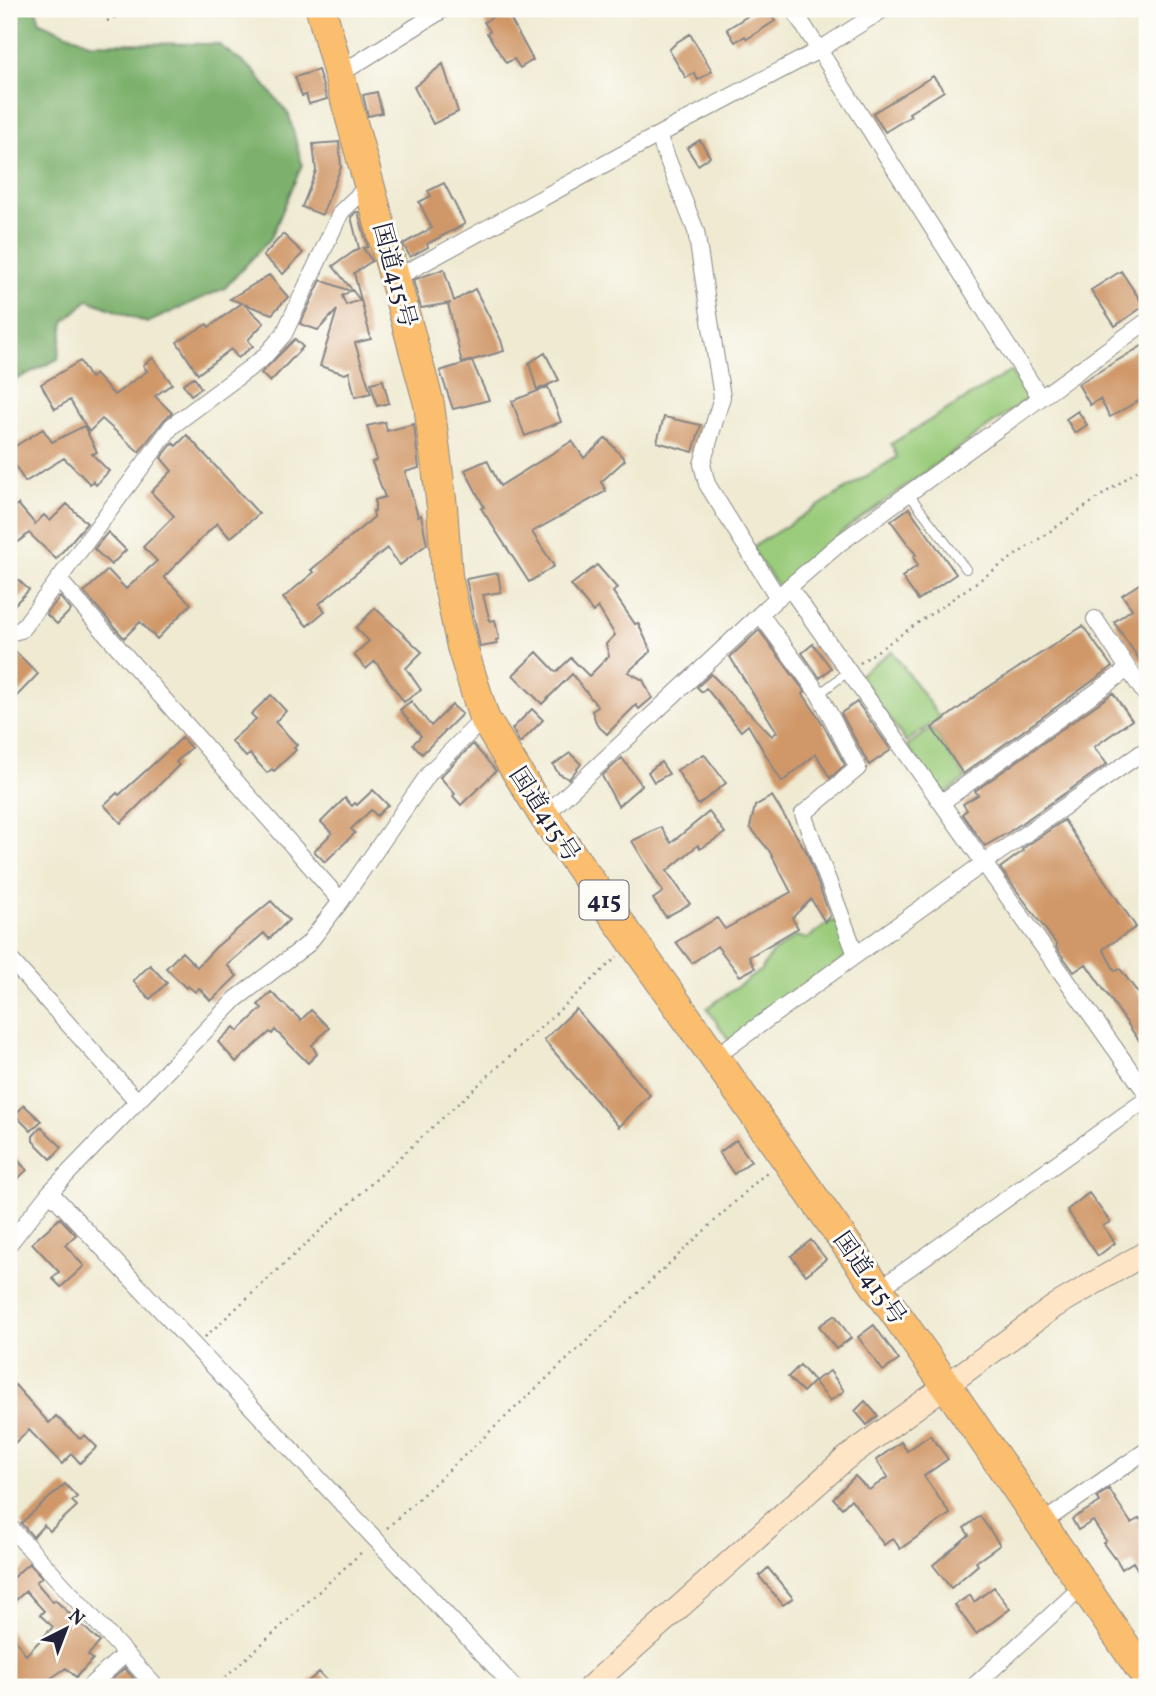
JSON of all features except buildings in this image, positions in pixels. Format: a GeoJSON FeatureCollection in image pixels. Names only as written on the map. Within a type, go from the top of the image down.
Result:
{"type":"FeatureCollection","features":[{"type":"Feature","properties":{"kind":"highway","name":"国道415号"},"geometry":{"type":"LineString","coordinates":[[321,9],[429,404],[442,507],[447,576],[463,647],[484,718],[544,816],[946,1385],[1147,1678]]}},
{"type":"Feature","properties":{"kind":"street"},"geometry":{"type":"LineString","coordinates":[[340,74],[444,9]]}},
{"type":"Feature","properties":{"kind":"street"},"geometry":{"type":"LineString","coordinates":[[793,9],[1040,397]]}},
{"type":"Feature","properties":{"kind":"street"},"geometry":{"type":"LineString","coordinates":[[396,278],[819,50],[884,9]]}},
{"type":"Feature","properties":{"kind":"street"},"geometry":{"type":"LineString","coordinates":[[658,135],[696,231],[722,397],[702,464],[707,484],[784,592],[849,671],[1147,1097],[878,1290]]}},
{"type":"Feature","properties":{"kind":"street"},"geometry":{"type":"LineString","coordinates":[[9,633],[21,630],[172,426],[263,358],[284,334],[341,212],[370,184]]}},
{"type":"Feature","properties":{"kind":"street"},"geometry":{"type":"LineString","coordinates":[[544,816],[840,543],[1147,321]]}},
{"type":"Feature","properties":{"kind":"street"},"geometry":{"type":"LineString","coordinates":[[59,580],[341,901]]}},
{"type":"Feature","properties":{"kind":"street"},"geometry":{"type":"LineString","coordinates":[[760,614],[819,694],[858,768],[803,814],[856,955]]}},
{"type":"Feature","properties":{"kind":"street"},"geometry":{"type":"LineString","coordinates":[[1095,620],[1147,697]]}},
{"type":"Feature","properties":{"kind":"street"},"geometry":{"type":"LineString","coordinates":[[942,802],[1128,669]]}},
{"type":"Feature","properties":{"kind":"street"},"geometry":{"type":"LineString","coordinates":[[9,1244],[50,1192],[236,999],[308,944],[430,772],[484,718]]}},
{"type":"Feature","properties":{"kind":"street"},"geometry":{"type":"LineString","coordinates":[[715,1057],[1147,749]]}},
{"type":"Feature","properties":{"kind":"street"},"geometry":{"type":"LineString","coordinates":[[9,958],[136,1101]]}},
{"type":"Feature","properties":{"kind":"street"},"geometry":{"type":"LineString","coordinates":[[50,1192],[514,1687]]}},
{"type":"Feature","properties":{"kind":"street"},"geometry":{"type":"LineString","coordinates":[[590,1687],[845,1459],[1055,1306],[1147,1252]]}},
{"type":"Feature","properties":{"kind":"street"},"geometry":{"type":"LineString","coordinates":[[1041,1524],[1147,1450]]}},
{"type":"Feature","properties":{"kind":"street"},"geometry":{"type":"LineString","coordinates":[[9,1526],[156,1687]]}},
{"type":"Feature","properties":{"kind":"street"},"geometry":{"type":"LineString","coordinates":[[973,1687],[1083,1586]]}},
{"type":"Feature","properties":{"kind":"street"},"geometry":{"type":"LineString","coordinates":[[89,1687],[125,1654]]}},
{"type":"Feature","properties":{"kind":"lane"},"geometry":{"type":"LineString","coordinates":[[908,493],[966,569]]}},
{"type":"Feature","properties":{"kind":"lane"},"geometry":{"type":"LineString","coordinates":[[819,694],[849,671]]}},
{"type":"Feature","properties":{"kind":"path"},"geometry":{"type":"LineString","coordinates":[[107,21],[134,9]]}},
{"type":"Feature","properties":{"kind":"path"},"geometry":{"type":"LineString","coordinates":[[849,671],[1147,464]]}},
{"type":"Feature","properties":{"kind":"path"},"geometry":{"type":"LineString","coordinates":[[195,1346],[634,941]]}},
{"type":"Feature","properties":{"kind":"path"},"geometry":{"type":"LineString","coordinates":[[215,1687],[785,1155]]}},
{"type":"Feature","properties":{"kind":"green space"},"geometry":{"type":"Polygon","coordinates":[[[9,9],[36,9],[40,22],[89,43],[218,44],[253,70],[289,115],[302,165],[271,238],[225,288],[147,323],[88,300],[64,322],[58,359],[9,383],[9,9]]]}},
{"type":"Feature","properties":{"kind":"green space"},"geometry":{"type":"Polygon","coordinates":[[[1011,371],[1027,399],[847,528],[780,589],[751,548],[897,457],[891,444],[1011,371]]]}},
{"type":"Feature","properties":{"kind":"green space"},"geometry":{"type":"Polygon","coordinates":[[[892,651],[940,718],[906,742],[859,675],[892,651]]]}},
{"type":"Feature","properties":{"kind":"green space"},"geometry":{"type":"Polygon","coordinates":[[[932,728],[966,778],[943,796],[907,746],[932,728]]]}},
{"type":"Feature","properties":{"kind":"green space"},"geometry":{"type":"Polygon","coordinates":[[[831,921],[840,922],[852,953],[730,1042],[707,1008],[761,970],[772,953],[796,936],[807,939],[831,921]]]}}]}
